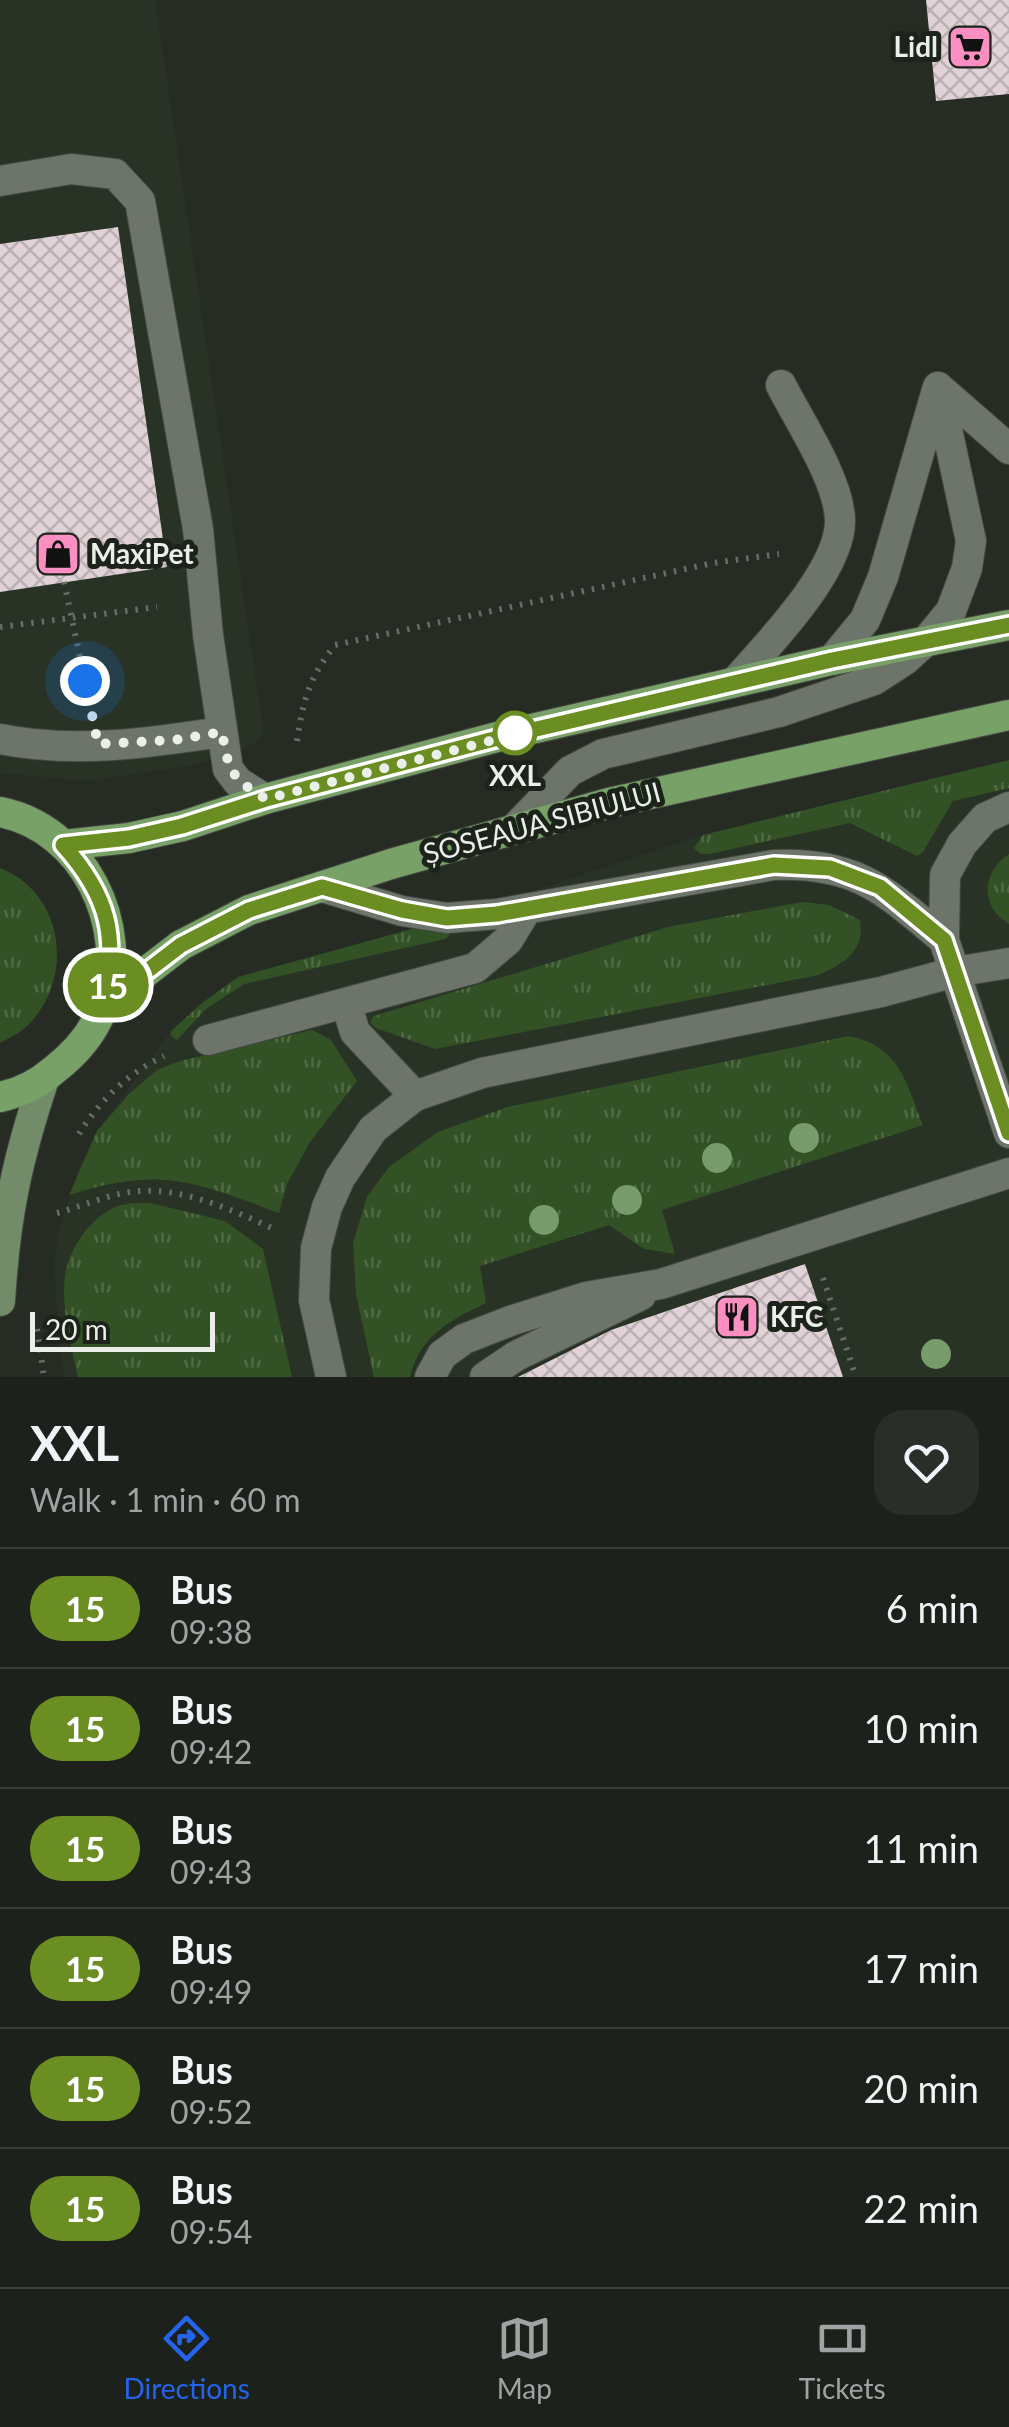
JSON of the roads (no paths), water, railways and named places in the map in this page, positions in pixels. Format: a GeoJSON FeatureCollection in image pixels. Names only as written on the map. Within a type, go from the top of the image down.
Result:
{"type":"FeatureCollection","features":[{"type":"Feature","properties":{"kind":"main road"},"geometry":{"type":"LineString","coordinates":[[63,845],[129,838],[182,826],[266,799],[498,738],[832,660],[1009,624]]}},
{"type":"Feature","properties":{"kind":"main road","name":"ȘOSEAUA SIBIULUI"},"geometry":{"type":"LineString","coordinates":[[104,1004],[181,945],[249,910],[608,802],[1009,715]]}},
{"type":"Feature","properties":{"kind":"main road","name":"ȘOSEAUA SIBIULUI"},"geometry":{"type":"LineString","coordinates":[[0,812],[38,826],[86,870],[102,902],[110,936],[111,970],[104,1004],[90,1033],[68,1059],[44,1079],[0,1097]]}},
{"type":"Feature","properties":{"kind":"street"},"geometry":{"type":"LineString","coordinates":[[0,1302],[12,1185],[44,1079]]}},
{"type":"Feature","properties":{"kind":"lane"},"geometry":{"type":"LineString","coordinates":[[0,182],[71,169],[115,174],[140,201],[198,529],[228,769],[238,782],[266,799]]}},
{"type":"Feature","properties":{"kind":"lane"},"geometry":{"type":"LineString","coordinates":[[735,682],[792,616],[828,563],[840,521],[826,470],[780,385]]}},
{"type":"Feature","properties":{"kind":"lane"},"geometry":{"type":"LineString","coordinates":[[938,387],[1009,449]]}},
{"type":"Feature","properties":{"kind":"lane"},"geometry":{"type":"LineString","coordinates":[[515,828],[570,772],[602,754],[779,712],[874,680],[927,640],[951,610],[967,568],[972,540],[938,387]]}},
{"type":"Feature","properties":{"kind":"lane"},"geometry":{"type":"LineString","coordinates":[[832,660],[865,620],[882,577],[938,387]]}},
{"type":"Feature","properties":{"kind":"lane"},"geometry":{"type":"LineString","coordinates":[[0,739],[60,748],[174,740],[222,732]]}},
{"type":"Feature","properties":{"kind":"lane"},"geometry":{"type":"LineString","coordinates":[[1009,808],[984,818],[962,844],[945,875],[944,940],[1009,1133]]}},
{"type":"Feature","properties":{"kind":"lane"},"geometry":{"type":"LineString","coordinates":[[322,887],[402,910],[447,918],[527,909],[774,865],[802,864],[830,868],[880,887],[944,940]]}},
{"type":"Feature","properties":{"kind":"lane"},"geometry":{"type":"LineString","coordinates":[[208,1040],[475,968],[508,940],[527,909]]}},
{"type":"Feature","properties":{"kind":"lane"},"geometry":{"type":"LineString","coordinates":[[331,1377],[314,1300],[316,1248],[327,1206],[340,1178],[374,1129],[414,1096],[482,1073],[1009,963]]}},
{"type":"Feature","properties":{"kind":"lane"},"geometry":{"type":"LineString","coordinates":[[346,1003],[355,1032],[414,1096]]}},
{"type":"Feature","properties":{"kind":"lane"},"geometry":{"type":"LineString","coordinates":[[430,1377],[442,1355],[480,1333],[586,1297],[661,1284],[1009,1173]]}},
{"type":"Feature","properties":{"kind":"lane"},"geometry":{"type":"LineString","coordinates":[[485,1377],[516,1356],[608,1314],[661,1284]]}},
{"type":"Feature","properties":{"kind":"place","name":"Lidl"},"geometry":{"type":"Point","coordinates":[970,47]}},
{"type":"Feature","properties":{"kind":"place","name":"MaxiPet"},"geometry":{"type":"Point","coordinates":[58,554]}},
{"type":"Feature","properties":{"kind":"place","name":"XXL"},"geometry":{"type":"Point","coordinates":[515,733]}},
{"type":"Feature","properties":{"kind":"place","name":"KFC"},"geometry":{"type":"Point","coordinates":[737,1317]}}]}
